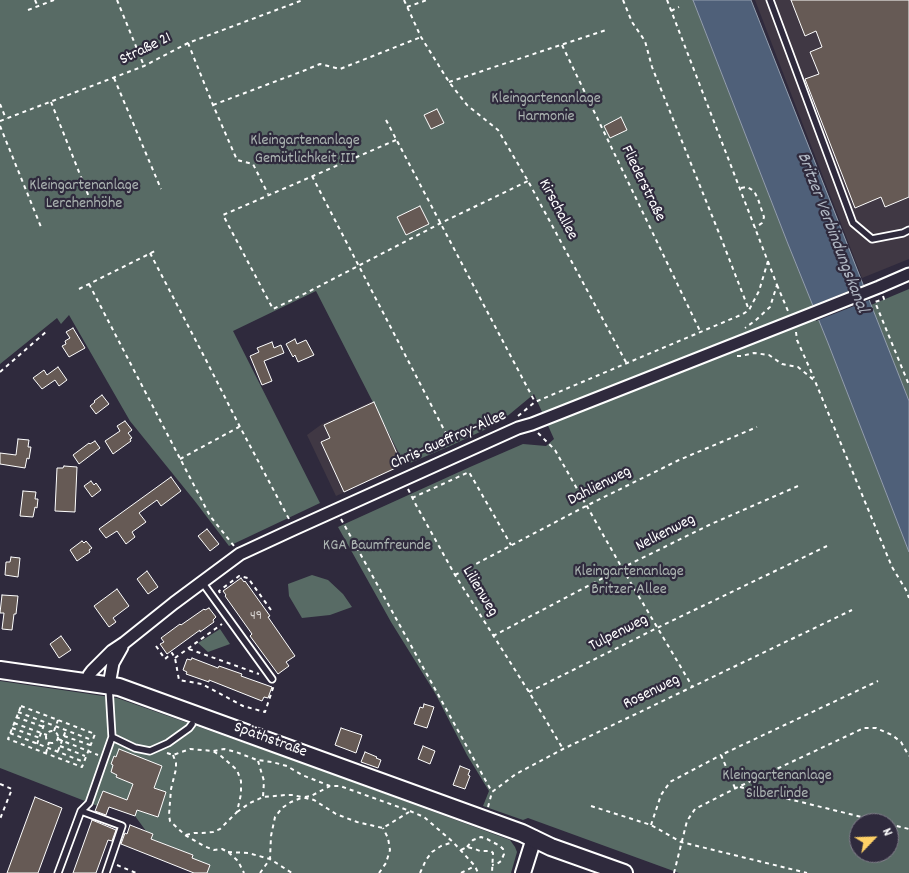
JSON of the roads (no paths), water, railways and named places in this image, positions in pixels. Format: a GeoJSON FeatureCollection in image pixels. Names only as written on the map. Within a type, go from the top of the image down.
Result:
{"type":"FeatureCollection","features":[{"type":"Feature","properties":{"kind":"main road","name":"Späthstraße"},"geometry":{"type":"LineString","coordinates":[[0,670],[109,684],[119,687],[190,720],[485,819],[534,838],[550,847],[624,873]]}},
{"type":"Feature","properties":{"kind":"street","name":"Chris-Gueffroy-Allee"},"geometry":{"type":"LineString","coordinates":[[88,682],[92,671],[112,651],[240,554],[518,428],[731,345],[791,317],[811,314],[909,274]]}},
{"type":"Feature","properties":{"kind":"street","name":"Chris-Gueffroy-Allee"},"geometry":{"type":"LineString","coordinates":[[109,684],[113,663],[124,643]]}},
{"type":"Feature","properties":{"kind":"street"},"geometry":{"type":"LineString","coordinates":[[523,873],[534,838]]}},
{"type":"Feature","properties":{"kind":"lane"},"geometry":{"type":"LineString","coordinates":[[770,0],[852,223],[872,239],[909,230]]}},
{"type":"Feature","properties":{"kind":"lane"},"geometry":{"type":"LineString","coordinates":[[202,582],[272,679]]}},
{"type":"Feature","properties":{"kind":"lane"},"geometry":{"type":"LineString","coordinates":[[58,873],[81,811],[89,804],[112,737],[109,684]]}},
{"type":"Feature","properties":{"kind":"lane"},"geometry":{"type":"LineString","coordinates":[[112,737],[135,748],[150,751],[168,743],[189,728],[190,720]]}},
{"type":"Feature","properties":{"kind":"lane"},"geometry":{"type":"LineString","coordinates":[[81,811],[122,826],[106,873]]}},
{"type":"Feature","properties":{"kind":"water","name":"Britzer Verbindungskanal"},"geometry":{"type":"Polygon","coordinates":[[[693,0],[751,0],[909,401],[909,552],[828,343],[693,0]]]}},
{"type":"Feature","properties":{"kind":"park label","name":"Kleingartenanlage Harmonie"},"geometry":{"type":"Point","coordinates":[546,109]}},
{"type":"Feature","properties":{"kind":"park label","name":"Kleingartenanlage Gemütlichkeit III"},"geometry":{"type":"Point","coordinates":[305,151]}},
{"type":"Feature","properties":{"kind":"park label","name":"Kleingartenanlage Lerchenhöhe"},"geometry":{"type":"Point","coordinates":[84,196]}},
{"type":"Feature","properties":{"kind":"park label","name":"KGA Baumfreunde"},"geometry":{"type":"Point","coordinates":[377,547]}},
{"type":"Feature","properties":{"kind":"park label","name":"Kleingartenanlage Britzer Allee"},"geometry":{"type":"Point","coordinates":[629,582]}},
{"type":"Feature","properties":{"kind":"park label","name":"Kleingartenanlage Silberlinde"},"geometry":{"type":"Point","coordinates":[777,786]}}]}
